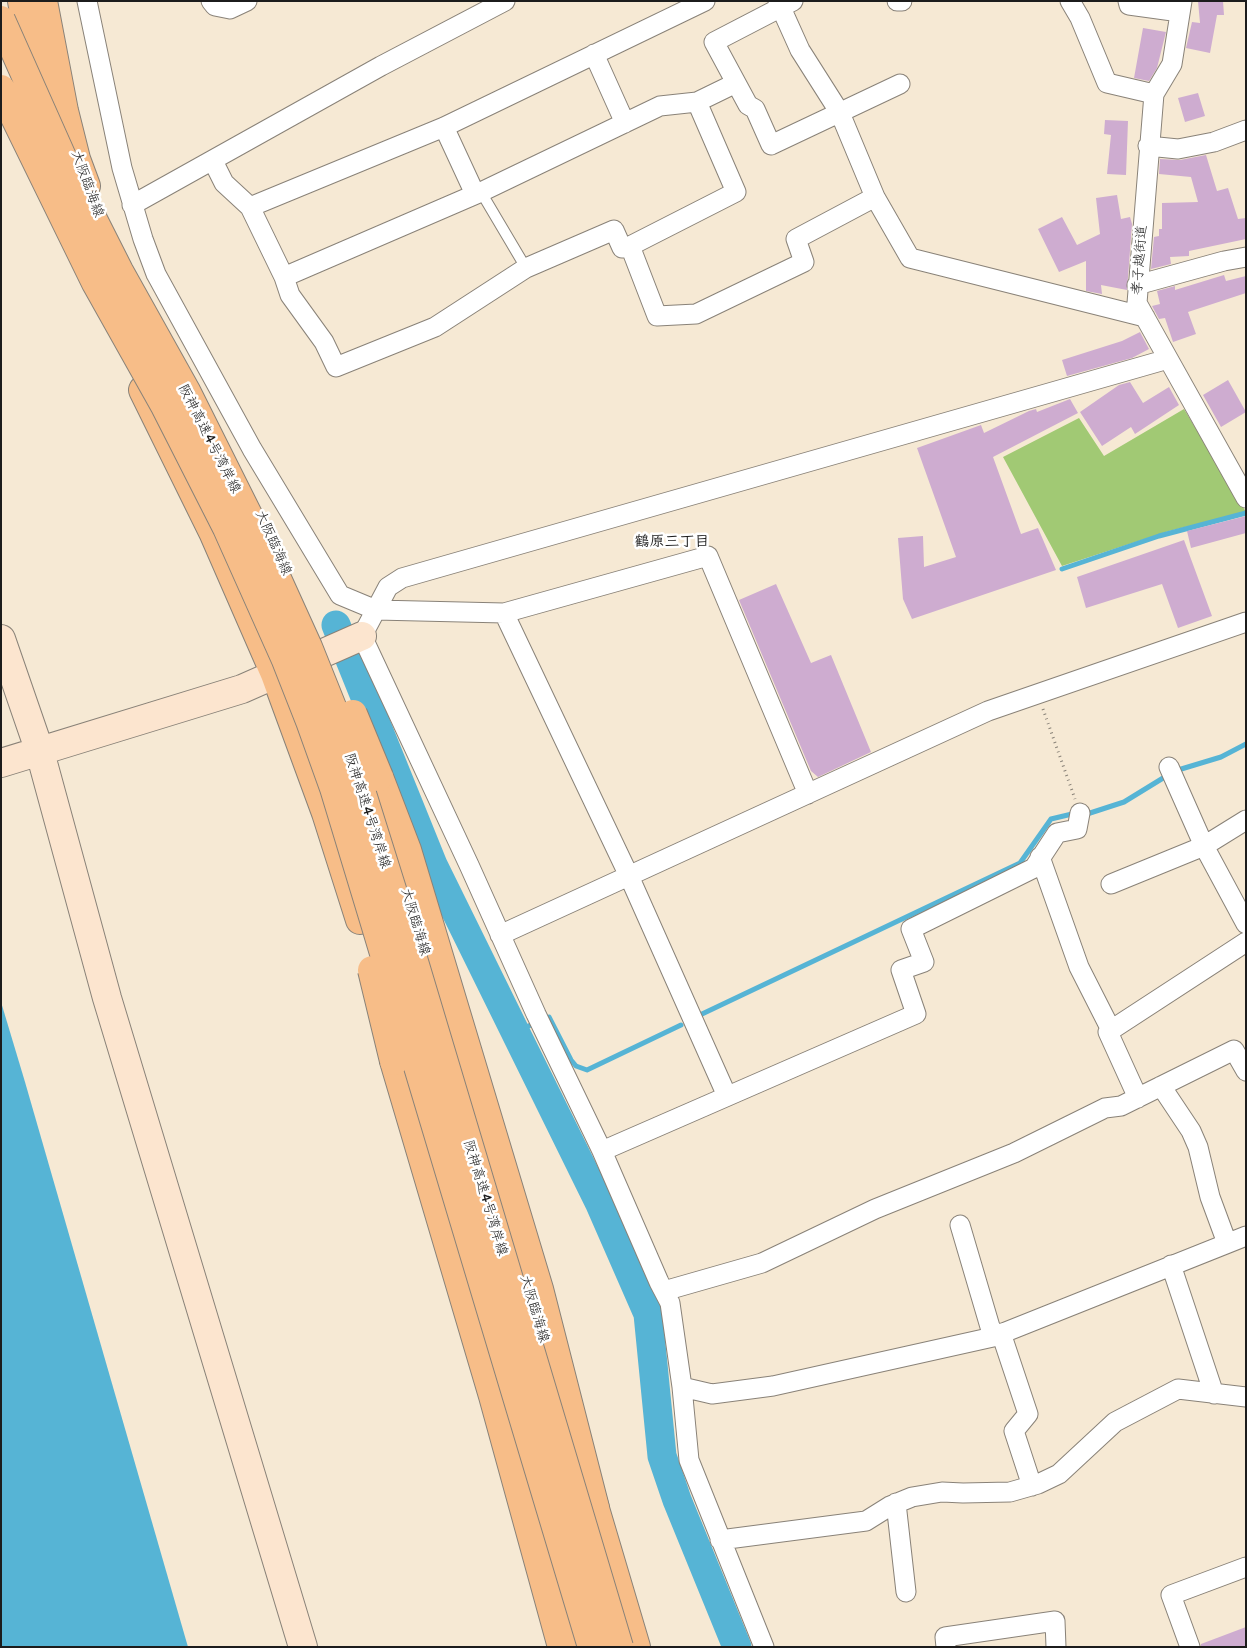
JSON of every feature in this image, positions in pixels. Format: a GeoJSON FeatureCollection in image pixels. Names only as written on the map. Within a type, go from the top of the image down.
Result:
{"type":"FeatureCollection","features":[{"type":"Feature","properties":{"kind":"main road","name":"大阪臨海線"},"geometry":{"type":"LineString","coordinates":[[27,8],[46,129],[73,230],[124,349],[213,532],[275,674],[326,812],[405,1061],[577,1647]]}},
{"type":"Feature","properties":{"kind":"main road","name":"大阪臨海線"},"geometry":{"type":"LineString","coordinates":[[27,8],[64,111],[76,159],[92,203],[135,289],[257,506],[320,655],[382,815],[636,1647]]}},
{"type":"Feature","properties":{"kind":"main road","name":"阪神高速4号湾岸線"},"geometry":{"type":"LineString","coordinates":[[27,8],[66,166],[119,270],[186,392],[279,580],[318,671],[358,781],[619,1647]]}},
{"type":"Feature","properties":{"kind":"main road","name":"阪神高速4号湾岸線"},"geometry":{"type":"LineString","coordinates":[[1,89],[96,283],[165,406],[227,528],[286,660],[334,788],[592,1647]]}},
{"type":"Feature","properties":{"kind":"main road"},"geometry":{"type":"LineString","coordinates":[[186,392],[296,588],[339,678],[407,850],[539,1289],[595,1508]]}},
{"type":"Feature","properties":{"kind":"main road"},"geometry":{"type":"LineString","coordinates":[[227,528],[289,689],[318,772],[346,868],[394,1061],[490,1386],[562,1647]]}},
{"type":"Feature","properties":{"kind":"street"},"geometry":{"type":"LineString","coordinates":[[86,1],[122,168],[132,205],[160,282],[271,483],[340,596],[376,610],[504,613],[708,556],[808,794]]}},
{"type":"Feature","properties":{"kind":"street"},"geometry":{"type":"LineString","coordinates":[[211,1],[215,6],[230,9],[246,1]]}},
{"type":"Feature","properties":{"kind":"street"},"geometry":{"type":"LineString","coordinates":[[132,205],[381,66],[505,1]]}},
{"type":"Feature","properties":{"kind":"street"},"geometry":{"type":"LineString","coordinates":[[250,207],[444,128],[705,1]]}},
{"type":"Feature","properties":{"kind":"street"},"geometry":{"type":"LineString","coordinates":[[897,1],[902,1]]}},
{"type":"Feature","properties":{"kind":"street"},"geometry":{"type":"LineString","coordinates":[[1070,1],[1080,18],[1107,83],[1154,94]]}},
{"type":"Feature","properties":{"kind":"street"},"geometry":{"type":"LineString","coordinates":[[1128,1],[1129,5],[1181,7]]}},
{"type":"Feature","properties":{"kind":"street"},"geometry":{"type":"LineString","coordinates":[[900,84],[840,113],[771,145],[755,109],[748,105],[714,42],[784,3],[800,50],[840,113],[875,197],[910,258],[1144,317]]}},
{"type":"Feature","properties":{"kind":"street","name":"孝子越街道"},"geometry":{"type":"LineString","coordinates":[[1181,7],[1172,64],[1154,94],[1148,146],[1137,303],[1246,498]]}},
{"type":"Feature","properties":{"kind":"street"},"geometry":{"type":"LineString","coordinates":[[594,54],[625,123]]}},
{"type":"Feature","properties":{"kind":"street"},"geometry":{"type":"LineString","coordinates":[[284,277],[478,193],[660,106],[697,102],[736,83]]}},
{"type":"Feature","properties":{"kind":"street"},"geometry":{"type":"LineString","coordinates":[[212,161],[224,183],[250,207],[284,277],[290,295],[324,342],[336,367],[435,327],[526,268],[614,230],[622,248],[630,246],[736,192],[697,102]]}},
{"type":"Feature","properties":{"kind":"street"},"geometry":{"type":"LineString","coordinates":[[1,120],[73,230]]}},
{"type":"Feature","properties":{"kind":"street"},"geometry":{"type":"LineString","coordinates":[[444,128],[478,193]]}},
{"type":"Feature","properties":{"kind":"street"},"geometry":{"type":"LineString","coordinates":[[1148,146],[1178,149],[1214,142],[1246,130]]}},
{"type":"Feature","properties":{"kind":"street"},"geometry":{"type":"LineString","coordinates":[[630,246],[657,316],[696,314],[804,262],[796,239],[875,197]]}},
{"type":"Feature","properties":{"kind":"street"},"geometry":{"type":"LineString","coordinates":[[1137,284],[1246,257]]}},
{"type":"Feature","properties":{"kind":"street"},"geometry":{"type":"LineString","coordinates":[[1,763],[242,688],[362,636],[388,587],[402,578],[1168,359]]}},
{"type":"Feature","properties":{"kind":"street"},"geometry":{"type":"LineString","coordinates":[[504,613],[629,876],[727,1096]]}},
{"type":"Feature","properties":{"kind":"street"},"geometry":{"type":"LineString","coordinates":[[500,935],[988,712],[1246,622]]}},
{"type":"Feature","properties":{"kind":"street"},"geometry":{"type":"LineString","coordinates":[[362,636],[536,1014],[602,1151],[670,1303],[682,1386],[689,1460],[764,1647]]}},
{"type":"Feature","properties":{"kind":"street"},"geometry":{"type":"LineString","coordinates":[[1,639],[40,752],[107,998],[303,1647]]}},
{"type":"Feature","properties":{"kind":"street"},"geometry":{"type":"LineString","coordinates":[[1169,767],[1204,846],[1246,924]]}},
{"type":"Feature","properties":{"kind":"street"},"geometry":{"type":"LineString","coordinates":[[602,1151],[916,1014],[901,970],[924,962],[911,929],[1034,868],[1056,833],[1078,829],[1080,813]]}},
{"type":"Feature","properties":{"kind":"street"},"geometry":{"type":"LineString","coordinates":[[1111,884],[1204,846],[1246,820]]}},
{"type":"Feature","properties":{"kind":"street"},"geometry":{"type":"LineString","coordinates":[[1040,858],[1079,967],[1111,1030]]}},
{"type":"Feature","properties":{"kind":"street"},"geometry":{"type":"LineString","coordinates":[[1138,1098],[1108,1032],[1246,942]]}},
{"type":"Feature","properties":{"kind":"street"},"geometry":{"type":"LineString","coordinates":[[664,1291],[762,1263],[874,1209],[1014,1152],[1105,1108],[1121,1106],[1234,1050],[1246,1071]]}},
{"type":"Feature","properties":{"kind":"street"},"geometry":{"type":"LineString","coordinates":[[682,1386],[712,1394],[773,1386],[997,1335],[1170,1265],[1241,1239],[1210,1197],[1198,1147],[1191,1131],[1161,1086]]}},
{"type":"Feature","properties":{"kind":"street"},"geometry":{"type":"LineString","coordinates":[[960,1225],[997,1335],[1028,1414],[1014,1431],[1032,1486]]}},
{"type":"Feature","properties":{"kind":"street"},"geometry":{"type":"LineString","coordinates":[[1170,1265],[1214,1394]]}},
{"type":"Feature","properties":{"kind":"street"},"geometry":{"type":"LineString","coordinates":[[720,1540],[866,1520],[896,1503],[912,1497],[942,1492],[1010,1492],[1032,1486],[1060,1474],[1114,1422],[1178,1389],[1246,1397]]}},
{"type":"Feature","properties":{"kind":"street"},"geometry":{"type":"LineString","coordinates":[[896,1503],[906,1592]]}},
{"type":"Feature","properties":{"kind":"street"},"geometry":{"type":"LineString","coordinates":[[1190,1647],[1171,1595],[1246,1567]]}},
{"type":"Feature","properties":{"kind":"street"},"geometry":{"type":"LineString","coordinates":[[946,1647],[945,1637],[1055,1621],[1056,1647]]}},
{"type":"Feature","properties":{"kind":"lane"},"geometry":{"type":"LineString","coordinates":[[478,193],[526,268]]}},
{"type":"Feature","properties":{"kind":"path"},"geometry":{"type":"LineString","coordinates":[[1038,694],[1080,813]]}},
{"type":"Feature","properties":{"kind":"green space"},"geometry":{"type":"Polygon","coordinates":[[[1184,409],[1246,512],[1169,531],[1062,566],[1003,457],[1079,418],[1104,456],[1184,409]]]}},
{"type":"Feature","properties":{"kind":"water"},"geometry":{"type":"Polygon","coordinates":[[[1,1002],[25,1082],[188,1647],[1,1647],[1,1002]]]}},
{"type":"Feature","properties":{"kind":"building"},"geometry":{"type":"Polygon","coordinates":[[[1198,1],[1223,1],[1224,15],[1217,15],[1210,53],[1186,48],[1192,22],[1200,23],[1198,1]]]}},
{"type":"Feature","properties":{"kind":"building"},"geometry":{"type":"Polygon","coordinates":[[[1143,28],[1166,32],[1157,68],[1149,81],[1134,78],[1143,28]]]}},
{"type":"Feature","properties":{"kind":"building"},"geometry":{"type":"Polygon","coordinates":[[[1198,93],[1205,116],[1185,122],[1178,98],[1198,93]]]}},
{"type":"Feature","properties":{"kind":"building"},"geometry":{"type":"Polygon","coordinates":[[[1105,120],[1128,121],[1126,175],[1107,174],[1111,135],[1104,134],[1105,120]]]}},
{"type":"Feature","properties":{"kind":"building"},"geometry":{"type":"Polygon","coordinates":[[[1206,155],[1217,191],[1228,188],[1238,219],[1246,218],[1246,239],[1189,251],[1189,256],[1170,257],[1171,264],[1151,269],[1154,237],[1159,236],[1159,229],[1162,229],[1162,203],[1198,202],[1191,177],[1159,174],[1160,159],[1180,160],[1206,155]]]}},
{"type":"Feature","properties":{"kind":"building"},"geometry":{"type":"Polygon","coordinates":[[[1117,195],[1121,219],[1130,217],[1132,224],[1127,290],[1101,285],[1102,294],[1086,291],[1086,261],[1059,272],[1038,229],[1062,217],[1077,245],[1100,234],[1096,198],[1117,195]]]}},
{"type":"Feature","properties":{"kind":"building"},"geometry":{"type":"Polygon","coordinates":[[[1224,275],[1226,281],[1246,276],[1246,293],[1188,312],[1196,334],[1173,342],[1165,318],[1159,319],[1152,306],[1160,304],[1157,291],[1175,286],[1175,290],[1224,275]]]}},
{"type":"Feature","properties":{"kind":"building"},"geometry":{"type":"Polygon","coordinates":[[[1140,332],[1149,349],[1132,358],[1067,376],[1062,360],[1122,341],[1140,332]]]}},
{"type":"Feature","properties":{"kind":"building"},"geometry":{"type":"Polygon","coordinates":[[[1228,380],[1246,412],[1221,427],[1203,395],[1228,380]]]}},
{"type":"Feature","properties":{"kind":"building"},"geometry":{"type":"Polygon","coordinates":[[[1130,382],[1143,403],[1169,387],[1179,405],[1135,434],[1131,427],[1102,446],[1080,412],[1119,385],[1130,382]]]}},
{"type":"Feature","properties":{"kind":"building"},"geometry":{"type":"Polygon","coordinates":[[[1070,399],[1078,413],[993,457],[1021,534],[1038,528],[1056,570],[912,619],[903,599],[898,538],[923,536],[924,567],[956,557],[917,448],[981,425],[984,433],[1029,411],[1036,409],[1037,412],[1070,399]]]}},
{"type":"Feature","properties":{"kind":"building"},"geometry":{"type":"Polygon","coordinates":[[[1246,516],[1246,533],[1191,548],[1187,531],[1246,516]]]}},
{"type":"Feature","properties":{"kind":"building"},"geometry":{"type":"Polygon","coordinates":[[[1184,540],[1212,616],[1178,628],[1162,584],[1086,608],[1077,577],[1184,540]]]}},
{"type":"Feature","properties":{"kind":"building"},"geometry":{"type":"Polygon","coordinates":[[[776,584],[811,663],[831,655],[871,752],[818,777],[811,771],[739,600],[776,584]]]}},
{"type":"Feature","properties":{"kind":"building"},"geometry":{"type":"Polygon","coordinates":[[[1246,1627],[1246,1647],[1201,1647],[1201,1644],[1246,1627]]]}},
{"type":"Feature","properties":{"kind":"waterway"},"geometry":{"type":"LineString","coordinates":[[1062,569],[1159,536],[1246,513]]}},
{"type":"Feature","properties":{"kind":"waterway"},"geometry":{"type":"LineString","coordinates":[[336,625],[433,865],[599,1202],[648,1314],[662,1456],[677,1500],[737,1647]]}},
{"type":"Feature","properties":{"kind":"waterway"},"geometry":{"type":"LineString","coordinates":[[1178,770],[1221,757],[1246,744]]}},
{"type":"Feature","properties":{"kind":"waterway"},"geometry":{"type":"LineString","coordinates":[[1087,814],[1124,802],[1168,775]]}},
{"type":"Feature","properties":{"kind":"waterway"},"geometry":{"type":"LineString","coordinates":[[702,1014],[1020,863],[1051,819],[1072,814]]}},
{"type":"Feature","properties":{"kind":"waterway"},"geometry":{"type":"LineString","coordinates":[[549,1017],[571,1060],[576,1066],[587,1070],[681,1025]]}},
{"type":"Feature","properties":{"kind":"waterway"},"geometry":{"type":"LineString","coordinates":[[515,1032],[533,1024]]}},
{"type":"Feature","properties":{"kind":"district","name":"鶴原三丁目"},"geometry":{"type":"Point","coordinates":[672,542]}}]}
